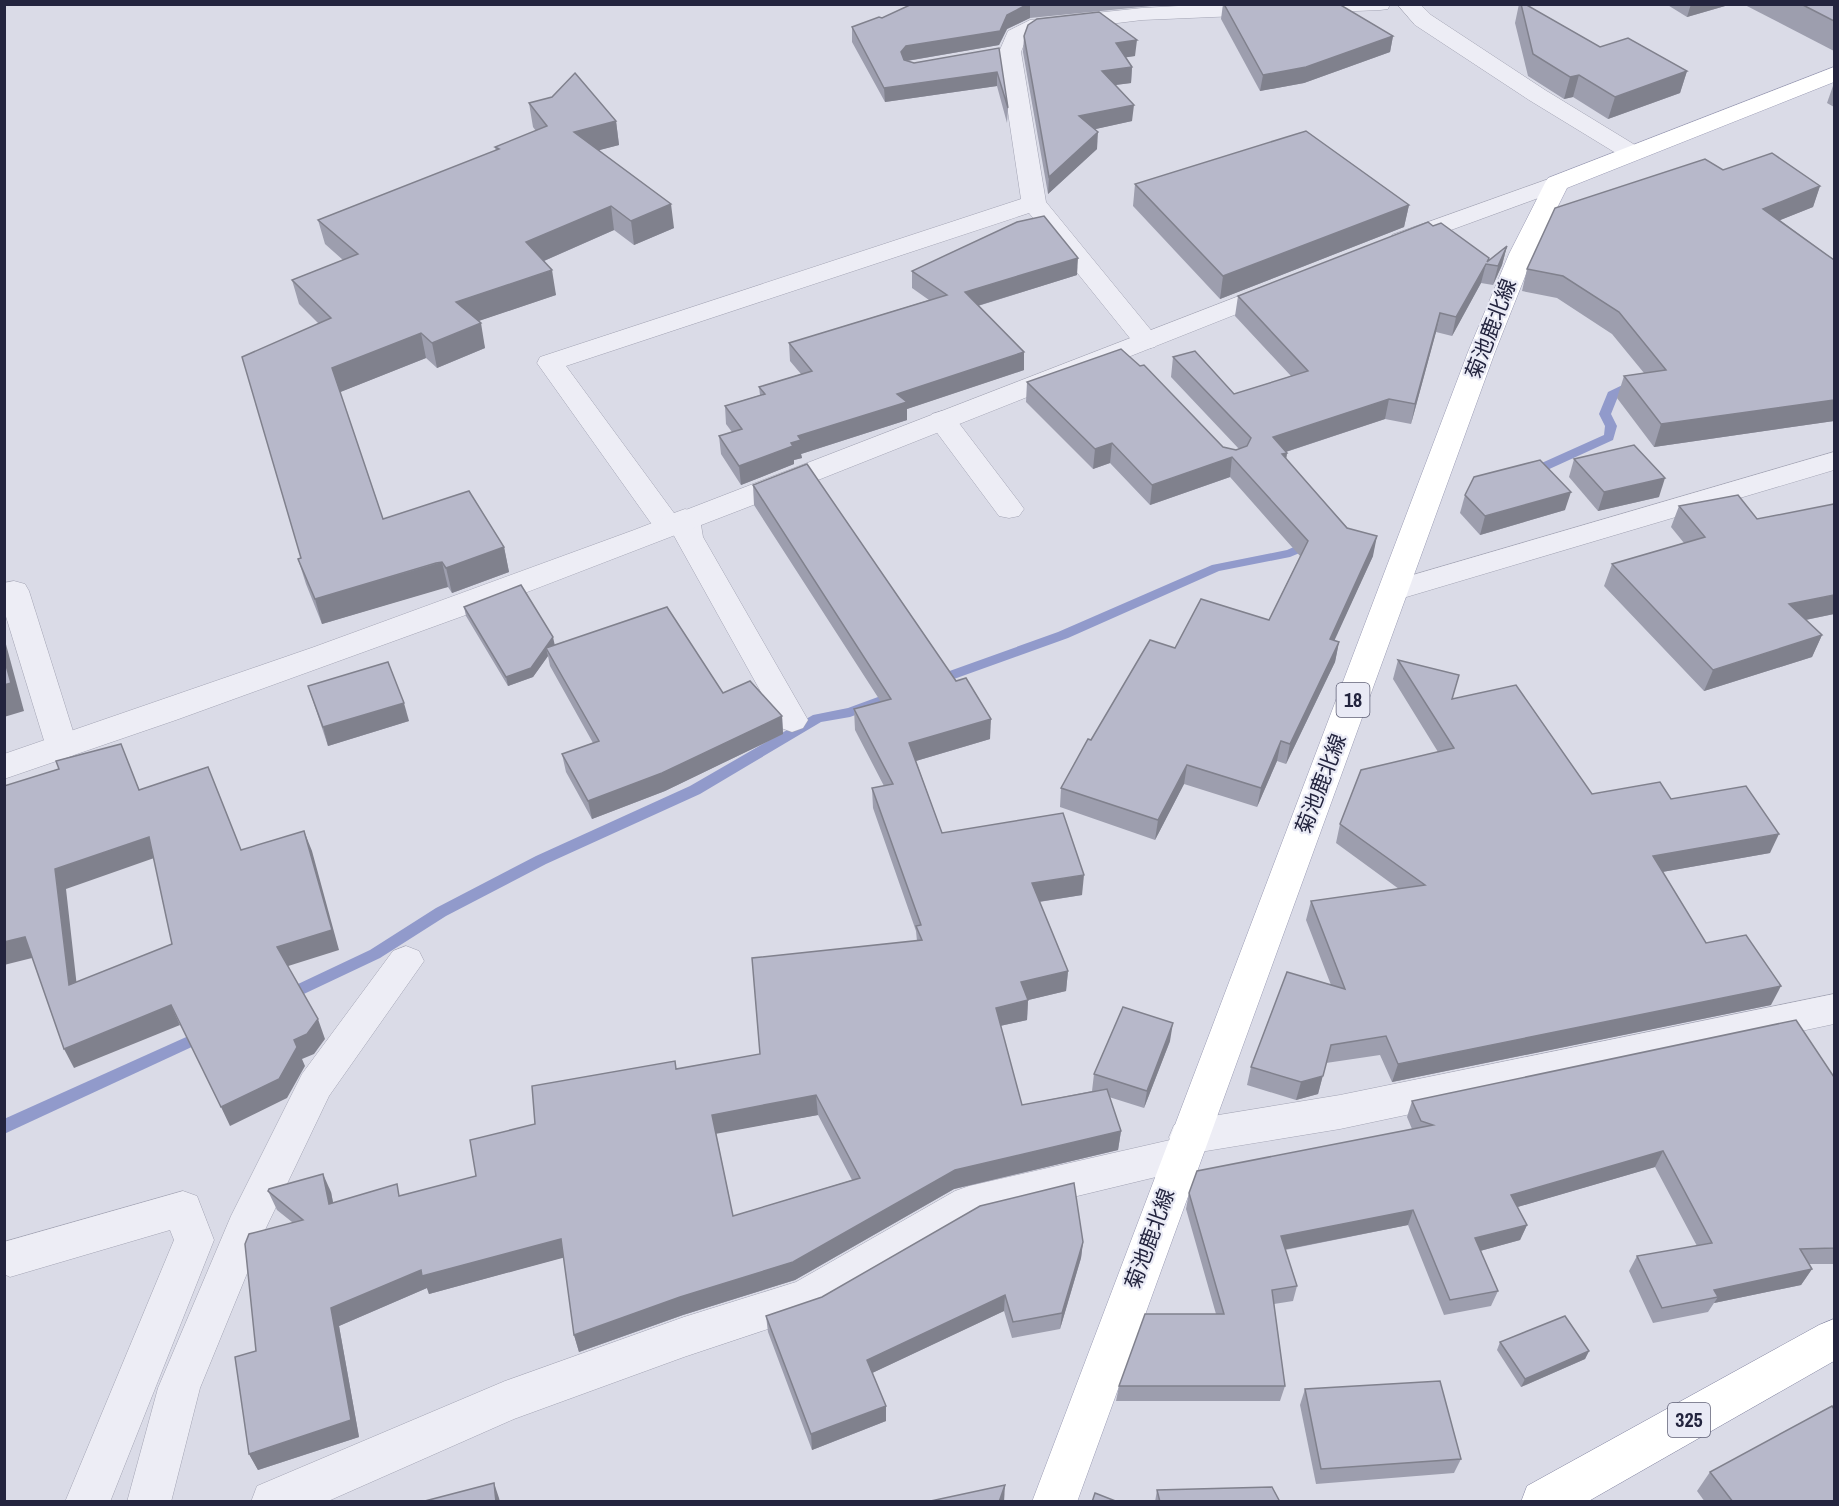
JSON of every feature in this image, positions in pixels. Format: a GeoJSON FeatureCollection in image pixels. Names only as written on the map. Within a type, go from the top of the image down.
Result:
{"type":"FeatureCollection","features":[{"type":"Feature","properties":{"kind":"main road"},"geometry":{"type":"LineString","coordinates":[[1557,183],[1834,74]]}},
{"type":"Feature","properties":{"kind":"main road","name":"菊池鹿北線"},"geometry":{"type":"LineString","coordinates":[[1054,1502],[1184,1146],[1508,281],[1533,226],[1557,183]]}},
{"type":"Feature","properties":{"kind":"main road","name":"325"},"geometry":{"type":"LineString","coordinates":[[1543,1502],[1834,1339]]}},
{"type":"Feature","properties":{"kind":"street"},"geometry":{"type":"LineString","coordinates":[[1138,352],[1034,202],[999,54],[1016,36],[1030,27],[1204,8],[1380,4]]}},
{"type":"Feature","properties":{"kind":"street"},"geometry":{"type":"LineString","coordinates":[[1407,4],[1423,20],[1537,95],[1632,153]]}},
{"type":"Feature","properties":{"kind":"street"},"geometry":{"type":"LineString","coordinates":[[1371,251],[1557,183]]}},
{"type":"Feature","properties":{"kind":"street"},"geometry":{"type":"LineString","coordinates":[[792,720],[688,537],[550,363],[1034,202]]}},
{"type":"Feature","properties":{"kind":"street"},"geometry":{"type":"LineString","coordinates":[[4,767],[291,668],[942,420],[1138,352],[1307,277]]}},
{"type":"Feature","properties":{"kind":"street"},"geometry":{"type":"LineString","coordinates":[[942,420],[1009,509]]}},
{"type":"Feature","properties":{"kind":"street"},"geometry":{"type":"LineString","coordinates":[[1393,591],[1834,461]]}},
{"type":"Feature","properties":{"kind":"street"},"geometry":{"type":"LineString","coordinates":[[14,591],[62,747]]}},
{"type":"Feature","properties":{"kind":"street"},"geometry":{"type":"LineString","coordinates":[[149,1502],[179,1389],[245,1229],[315,1085],[406,961]]}},
{"type":"Feature","properties":{"kind":"street"},"geometry":{"type":"LineString","coordinates":[[273,1502],[505,1402],[684,1337],[807,1298],[969,1204],[1184,1146],[1834,1009]]}},
{"type":"Feature","properties":{"kind":"street"},"geometry":{"type":"LineString","coordinates":[[10,1258],[183,1209],[194,1240],[87,1502]]}},
{"type":"Feature","properties":{"kind":"building"},"geometry":{"type":"Polygon","coordinates":[[[912,4],[1028,4],[1007,15],[1000,31],[906,46],[901,52],[904,60],[914,63],[999,48],[1008,108],[997,72],[884,88],[852,27],[879,17],[882,18],[912,4]]]}},
{"type":"Feature","properties":{"kind":"building"},"geometry":{"type":"Polygon","coordinates":[[[1224,4],[1339,4],[1393,36],[1306,67],[1263,75],[1224,4]]]}},
{"type":"Feature","properties":{"kind":"building"},"geometry":{"type":"Polygon","coordinates":[[[1521,4],[1525,4],[1600,47],[1628,38],[1687,71],[1615,97],[1579,75],[1570,77],[1533,54],[1521,4]]]}},
{"type":"Feature","properties":{"kind":"building"},"geometry":{"type":"Polygon","coordinates":[[[1801,4],[1834,4],[1834,21],[1801,4]]]}},
{"type":"Feature","properties":{"kind":"building"},"geometry":{"type":"Polygon","coordinates":[[[1099,12],[1137,40],[1116,43],[1132,67],[1102,71],[1134,105],[1079,116],[1098,132],[1049,177],[1024,36],[1028,25],[1037,19],[1099,12]]]}},
{"type":"Feature","properties":{"kind":"building"},"geometry":{"type":"Polygon","coordinates":[[[575,73],[616,121],[574,132],[671,204],[631,221],[611,206],[526,242],[552,270],[456,302],[481,323],[432,343],[421,333],[332,368],[383,519],[469,491],[504,547],[446,568],[442,562],[436,563],[315,599],[298,559],[301,558],[242,357],[331,318],[292,280],[358,254],[318,220],[499,149],[495,147],[547,126],[529,103],[552,97],[575,73]]]}},
{"type":"Feature","properties":{"kind":"building"},"geometry":{"type":"Polygon","coordinates":[[[1306,131],[1409,205],[1223,276],[1135,184],[1306,131]]]}},
{"type":"Feature","properties":{"kind":"building"},"geometry":{"type":"Polygon","coordinates":[[[1772,153],[1820,186],[1763,209],[1834,260],[1834,400],[1661,424],[1624,376],[1666,370],[1619,312],[1563,276],[1527,269],[1555,208],[1705,159],[1723,170],[1772,153]]]}},
{"type":"Feature","properties":{"kind":"building"},"geometry":{"type":"Polygon","coordinates":[[[1044,216],[1078,258],[965,292],[1024,352],[897,394],[907,402],[798,436],[801,440],[791,443],[793,446],[739,466],[719,436],[742,429],[725,406],[765,394],[759,387],[812,371],[789,343],[947,295],[912,271],[1017,222],[1044,216]]]}},
{"type":"Feature","properties":{"kind":"building"},"geometry":{"type":"Polygon","coordinates":[[[1428,222],[1433,226],[1441,223],[1489,258],[1487,262],[1507,246],[1498,266],[1486,264],[1456,317],[1440,313],[1415,404],[1389,399],[1273,437],[1287,453],[1282,454],[1347,528],[1377,536],[1330,639],[1339,642],[1290,744],[1281,741],[1261,788],[1187,765],[1158,820],[1061,788],[1088,739],[1091,740],[1150,640],[1175,648],[1201,599],[1269,620],[1308,541],[1232,457],[1152,485],[1112,443],[1095,449],[1027,382],[1121,349],[1140,366],[1144,365],[1223,447],[1236,450],[1247,446],[1251,438],[1173,357],[1195,351],[1234,394],[1308,371],[1238,296],[1428,222]]]}},
{"type":"Feature","properties":{"kind":"building"},"geometry":{"type":"Polygon","coordinates":[[[1634,445],[1665,478],[1604,492],[1574,459],[1634,445]]]}},
{"type":"Feature","properties":{"kind":"building"},"geometry":{"type":"Polygon","coordinates":[[[1540,460],[1571,492],[1485,516],[1465,495],[1474,477],[1540,460]]]}},
{"type":"Feature","properties":{"kind":"building"},"geometry":{"type":"Polygon","coordinates":[[[807,464],[956,681],[966,678],[991,719],[909,743],[942,833],[1063,813],[1084,875],[1032,883],[1068,971],[1021,982],[1028,1000],[996,1008],[1022,1105],[1107,1089],[1121,1131],[955,1170],[793,1262],[680,1297],[574,1335],[561,1239],[422,1276],[421,1270],[331,1308],[351,1420],[249,1454],[235,1357],[256,1351],[245,1244],[249,1234],[303,1220],[268,1191],[269,1189],[323,1174],[329,1204],[397,1184],[399,1196],[476,1176],[470,1140],[535,1124],[532,1086],[675,1061],[676,1069],[760,1054],[752,958],[922,940],[916,926],[921,925],[872,788],[893,784],[854,709],[891,699],[753,485],[807,464]],[[816,1095],[712,1115],[733,1216],[860,1178],[816,1095]]]}},
{"type":"Feature","properties":{"kind":"building"},"geometry":{"type":"Polygon","coordinates":[[[1738,495],[1757,519],[1834,504],[1834,595],[1789,604],[1822,635],[1713,670],[1612,564],[1705,537],[1679,506],[1738,495]]]}},
{"type":"Feature","properties":{"kind":"building"},"geometry":{"type":"Polygon","coordinates":[[[521,585],[553,637],[531,668],[506,677],[464,607],[521,585]]]}},
{"type":"Feature","properties":{"kind":"building"},"geometry":{"type":"Polygon","coordinates":[[[667,607],[723,693],[750,681],[782,716],[662,773],[588,801],[562,754],[599,741],[546,648],[667,607]]]}},
{"type":"Feature","properties":{"kind":"building"},"geometry":{"type":"Polygon","coordinates":[[[4,658],[11,683],[4,685],[4,658]]]}},
{"type":"Feature","properties":{"kind":"building"},"geometry":{"type":"Polygon","coordinates":[[[1398,660],[1459,675],[1452,699],[1516,685],[1592,794],[1660,782],[1671,799],[1746,786],[1779,834],[1653,856],[1706,943],[1746,935],[1781,986],[1398,1064],[1386,1036],[1331,1045],[1323,1076],[1301,1082],[1251,1067],[1287,972],[1345,989],[1311,901],[1425,885],[1340,824],[1361,770],[1454,748],[1398,660]]]}},
{"type":"Feature","properties":{"kind":"building"},"geometry":{"type":"Polygon","coordinates":[[[388,662],[404,703],[323,727],[308,686],[388,662]]]}},
{"type":"Feature","properties":{"kind":"building"},"geometry":{"type":"Polygon","coordinates":[[[121,744],[139,790],[208,767],[241,850],[304,831],[332,930],[277,947],[318,1019],[307,1034],[294,1040],[297,1047],[279,1079],[221,1107],[171,1005],[64,1049],[25,937],[4,942],[4,786],[59,769],[56,761],[121,744]],[[149,837],[55,869],[69,985],[172,944],[149,837]]]}},
{"type":"Feature","properties":{"kind":"building"},"geometry":{"type":"Polygon","coordinates":[[[1123,1007],[1173,1023],[1147,1091],[1094,1074],[1123,1007]]]}},
{"type":"Feature","properties":{"kind":"building"},"geometry":{"type":"Polygon","coordinates":[[[1796,1020],[1834,1077],[1834,1248],[1800,1249],[1812,1269],[1714,1290],[1718,1297],[1662,1308],[1637,1256],[1712,1243],[1663,1151],[1511,1195],[1527,1225],[1475,1238],[1498,1291],[1450,1300],[1413,1210],[1281,1236],[1297,1286],[1272,1290],[1285,1386],[1119,1386],[1145,1314],[1224,1314],[1189,1193],[1197,1171],[1433,1125],[1421,1121],[1412,1101],[1796,1020]]]}},
{"type":"Feature","properties":{"kind":"building"},"geometry":{"type":"Polygon","coordinates":[[[1074,1183],[1083,1242],[1062,1313],[1013,1322],[1005,1295],[867,1360],[886,1406],[811,1434],[766,1316],[822,1297],[980,1206],[1074,1183]]]}},
{"type":"Feature","properties":{"kind":"building"},"geometry":{"type":"Polygon","coordinates":[[[1565,1316],[1589,1351],[1525,1379],[1500,1342],[1565,1316]]]}},
{"type":"Feature","properties":{"kind":"building"},"geometry":{"type":"Polygon","coordinates":[[[1440,1381],[1461,1459],[1321,1469],[1305,1389],[1440,1381]]]}},
{"type":"Feature","properties":{"kind":"building"},"geometry":{"type":"Polygon","coordinates":[[[1832,1406],[1834,1409],[1834,1502],[1733,1502],[1710,1472],[1832,1406]]]}},
{"type":"Feature","properties":{"kind":"building"},"geometry":{"type":"Polygon","coordinates":[[[494,1483],[496,1502],[421,1502],[494,1483]]]}},
{"type":"Feature","properties":{"kind":"building"},"geometry":{"type":"Polygon","coordinates":[[[1005,1485],[999,1502],[926,1502],[1005,1485]]]}},
{"type":"Feature","properties":{"kind":"building"},"geometry":{"type":"Polygon","coordinates":[[[1272,1487],[1280,1502],[1160,1502],[1157,1490],[1272,1487]]]}},
{"type":"Feature","properties":{"kind":"building"},"geometry":{"type":"Polygon","coordinates":[[[1095,1493],[1118,1502],[1092,1502],[1095,1493]]]}},
{"type":"Feature","properties":{"kind":"waterway"},"geometry":{"type":"LineString","coordinates":[[1530,473],[1609,437],[1611,426],[1605,414],[1614,392],[1637,381]]}},
{"type":"Feature","properties":{"kind":"waterway"},"geometry":{"type":"LineString","coordinates":[[935,681],[1063,635],[1216,568],[1290,553],[1310,544]]}},
{"type":"Feature","properties":{"kind":"waterway"},"geometry":{"type":"LineString","coordinates":[[284,997],[375,954],[441,912],[541,860],[695,790],[818,718],[850,712],[897,695]]}},
{"type":"Feature","properties":{"kind":"waterway"},"geometry":{"type":"LineString","coordinates":[[4,1127],[204,1035]]}}]}
